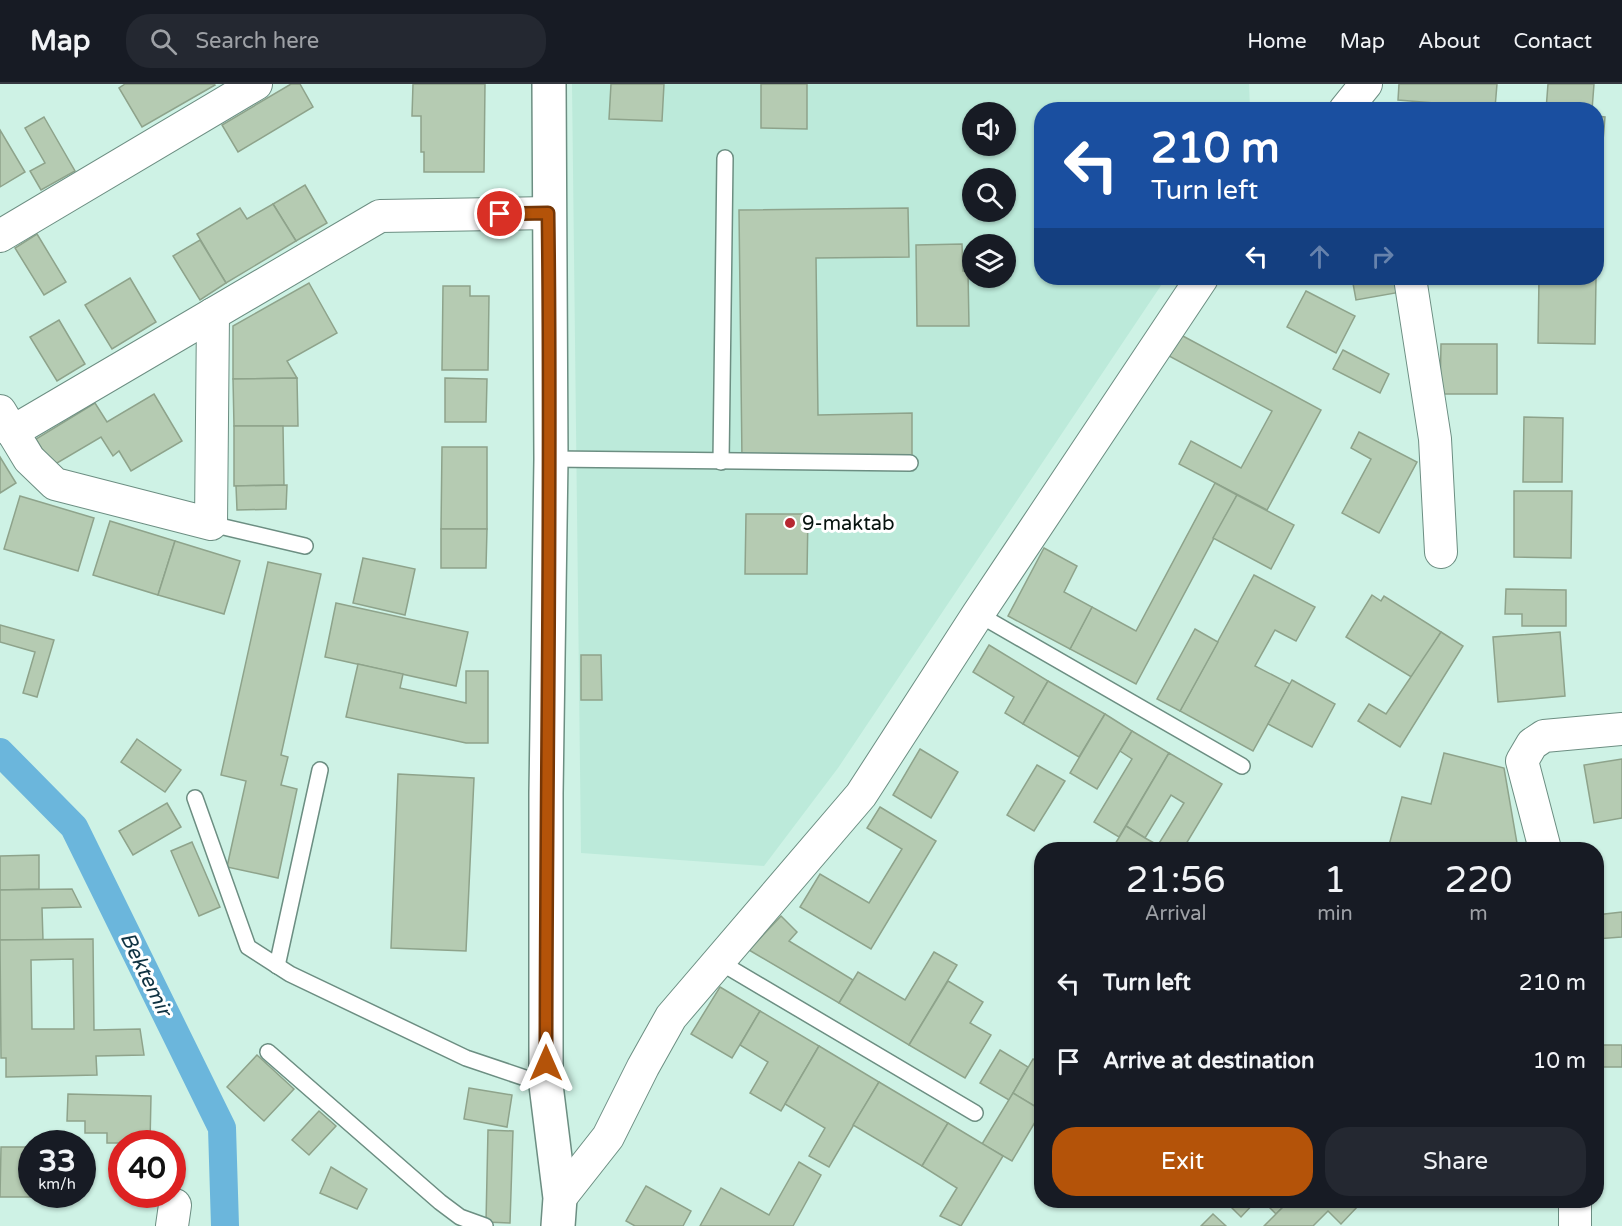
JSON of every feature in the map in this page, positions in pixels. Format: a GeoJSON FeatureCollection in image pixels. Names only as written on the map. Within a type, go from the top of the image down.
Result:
{"type":"FeatureCollection","features":[{"type":"Feature","properties":{"kind":"street"},"geometry":{"type":"LineString","coordinates":[[0,236],[256,84]]}},
{"type":"Feature","properties":{"kind":"street"},"geometry":{"type":"LineString","coordinates":[[549,84],[551,459],[546,793],[546,1085],[559,1212]]}},
{"type":"Feature","properties":{"kind":"street"},"geometry":{"type":"LineString","coordinates":[[213,314],[211,524],[55,484],[29,459],[6,421],[213,314],[380,216],[548,213]]}},
{"type":"Feature","properties":{"kind":"street"},"geometry":{"type":"LineString","coordinates":[[559,1212],[608,1137],[671,1017],[861,795],[978,614],[1197,285]]}},
{"type":"Feature","properties":{"kind":"street"},"geometry":{"type":"LineString","coordinates":[[1411,285],[1435,439],[1441,552]]}},
{"type":"Feature","properties":{"kind":"street"},"geometry":{"type":"LineString","coordinates":[[1543,842],[1522,761],[1532,744],[1544,736],[1622,729]]}},
{"type":"Feature","properties":{"kind":"street"},"geometry":{"type":"LineString","coordinates":[[1575,1208],[1575,1226]]}},
{"type":"Feature","properties":{"kind":"lane"},"geometry":{"type":"LineString","coordinates":[[721,462],[724,158]]}},
{"type":"Feature","properties":{"kind":"lane"},"geometry":{"type":"LineString","coordinates":[[551,459],[910,463]]}},
{"type":"Feature","properties":{"kind":"lane"},"geometry":{"type":"LineString","coordinates":[[211,524],[305,546]]}},
{"type":"Feature","properties":{"kind":"lane"},"geometry":{"type":"LineString","coordinates":[[978,614],[1242,766]]}},
{"type":"Feature","properties":{"kind":"lane"},"geometry":{"type":"LineString","coordinates":[[278,966],[320,770]]}},
{"type":"Feature","properties":{"kind":"lane"},"geometry":{"type":"LineString","coordinates":[[195,798],[248,947],[278,966],[466,1058],[546,1085]]}},
{"type":"Feature","properties":{"kind":"lane"},"geometry":{"type":"LineString","coordinates":[[718,961],[975,1113]]}},
{"type":"Feature","properties":{"kind":"lane"},"geometry":{"type":"LineString","coordinates":[[268,1052],[440,1202],[460,1216],[485,1226]]}},
{"type":"Feature","properties":{"kind":"shaded area","name":"9-maktab"},"geometry":{"type":"Polygon","coordinates":[[[572,84],[1249,84],[1250,102],[1034,102],[1034,285],[1161,285],[838,768],[764,866],[581,853],[572,84]]]}},
{"type":"Feature","properties":{"kind":"building"},"geometry":{"type":"Polygon","coordinates":[[[125,84],[215,85],[142,127],[119,88],[125,84]]]}},
{"type":"Feature","properties":{"kind":"building"},"geometry":{"type":"Polygon","coordinates":[[[291,84],[300,84],[313,107],[238,152],[222,125],[291,84]]]}},
{"type":"Feature","properties":{"kind":"building"},"geometry":{"type":"Polygon","coordinates":[[[413,84],[485,84],[484,172],[424,172],[424,152],[421,152],[421,116],[412,116],[413,84]]]}},
{"type":"Feature","properties":{"kind":"building"},"geometry":{"type":"Polygon","coordinates":[[[611,84],[664,84],[662,121],[609,119],[611,84]]]}},
{"type":"Feature","properties":{"kind":"building"},"geometry":{"type":"Polygon","coordinates":[[[761,84],[807,84],[807,129],[761,128],[761,84]]]}},
{"type":"Feature","properties":{"kind":"building"},"geometry":{"type":"Polygon","coordinates":[[[1399,84],[1497,84],[1496,102],[1398,100],[1399,84]]]}},
{"type":"Feature","properties":{"kind":"building"},"geometry":{"type":"Polygon","coordinates":[[[1548,84],[1594,84],[1593,102],[1547,102],[1548,84]]]}},
{"type":"Feature","properties":{"kind":"building"},"geometry":{"type":"Polygon","coordinates":[[[44,117],[75,171],[41,190],[30,171],[45,163],[25,128],[44,117]]]}},
{"type":"Feature","properties":{"kind":"building"},"geometry":{"type":"Polygon","coordinates":[[[0,130],[25,172],[0,187],[0,130]]]}},
{"type":"Feature","properties":{"kind":"building"},"geometry":{"type":"Polygon","coordinates":[[[305,185],[327,223],[296,241],[273,204],[305,185]]]}},
{"type":"Feature","properties":{"kind":"building"},"geometry":{"type":"Polygon","coordinates":[[[273,204],[296,241],[226,283],[197,234],[240,208],[247,219],[273,204]]]}},
{"type":"Feature","properties":{"kind":"building"},"geometry":{"type":"Polygon","coordinates":[[[908,208],[909,257],[816,258],[818,415],[912,413],[912,459],[742,461],[739,210],[908,208]]]}},
{"type":"Feature","properties":{"kind":"building"},"geometry":{"type":"Polygon","coordinates":[[[37,234],[66,282],[44,295],[15,248],[37,234]]]}},
{"type":"Feature","properties":{"kind":"building"},"geometry":{"type":"Polygon","coordinates":[[[200,240],[226,283],[200,300],[173,256],[200,240]]]}},
{"type":"Feature","properties":{"kind":"building"},"geometry":{"type":"Polygon","coordinates":[[[962,244],[962,288],[968,288],[969,326],[917,326],[916,245],[962,244]]]}},
{"type":"Feature","properties":{"kind":"building"},"geometry":{"type":"Polygon","coordinates":[[[130,278],[156,322],[112,349],[85,305],[130,278]]]}},
{"type":"Feature","properties":{"kind":"building"},"geometry":{"type":"Polygon","coordinates":[[[309,283],[337,333],[287,361],[297,378],[233,379],[233,326],[309,283]]]}},
{"type":"Feature","properties":{"kind":"building"},"geometry":{"type":"Polygon","coordinates":[[[1353,285],[1400,285],[1401,292],[1356,300],[1353,285]]]}},
{"type":"Feature","properties":{"kind":"building"},"geometry":{"type":"Polygon","coordinates":[[[1539,285],[1596,285],[1595,344],[1538,343],[1539,285]]]}},
{"type":"Feature","properties":{"kind":"building"},"geometry":{"type":"Polygon","coordinates":[[[443,286],[470,286],[470,296],[489,296],[488,370],[442,370],[443,286]]]}},
{"type":"Feature","properties":{"kind":"building"},"geometry":{"type":"Polygon","coordinates":[[[1306,291],[1355,316],[1336,353],[1287,327],[1306,291]]]}},
{"type":"Feature","properties":{"kind":"building"},"geometry":{"type":"Polygon","coordinates":[[[59,320],[85,364],[57,381],[30,337],[59,320]]]}},
{"type":"Feature","properties":{"kind":"building"},"geometry":{"type":"Polygon","coordinates":[[[1181,335],[1321,410],[1267,510],[1179,464],[1191,441],[1241,468],[1272,411],[1169,356],[1181,335]]]}},
{"type":"Feature","properties":{"kind":"building"},"geometry":{"type":"Polygon","coordinates":[[[1441,344],[1497,344],[1497,394],[1440,394],[1441,344]]]}},
{"type":"Feature","properties":{"kind":"building"},"geometry":{"type":"Polygon","coordinates":[[[1343,350],[1389,374],[1380,393],[1333,369],[1343,350]]]}},
{"type":"Feature","properties":{"kind":"building"},"geometry":{"type":"Polygon","coordinates":[[[297,378],[298,426],[234,426],[233,379],[297,378]]]}},
{"type":"Feature","properties":{"kind":"building"},"geometry":{"type":"Polygon","coordinates":[[[445,378],[487,379],[486,422],[445,422],[445,378]]]}},
{"type":"Feature","properties":{"kind":"building"},"geometry":{"type":"Polygon","coordinates":[[[154,394],[182,441],[131,471],[119,451],[113,456],[101,437],[52,466],[36,439],[95,403],[107,422],[154,394]]]}},
{"type":"Feature","properties":{"kind":"building"},"geometry":{"type":"Polygon","coordinates":[[[1524,417],[1563,418],[1562,482],[1523,482],[1524,417]]]}},
{"type":"Feature","properties":{"kind":"building"},"geometry":{"type":"Polygon","coordinates":[[[234,426],[283,426],[284,485],[234,486],[234,426]]]}},
{"type":"Feature","properties":{"kind":"building"},"geometry":{"type":"Polygon","coordinates":[[[1359,432],[1417,462],[1379,533],[1342,513],[1371,459],[1351,448],[1359,432]]]}},
{"type":"Feature","properties":{"kind":"building"},"geometry":{"type":"Polygon","coordinates":[[[442,447],[487,447],[487,529],[441,529],[442,447]]]}},
{"type":"Feature","properties":{"kind":"building"},"geometry":{"type":"Polygon","coordinates":[[[0,457],[16,483],[0,493],[0,457]]]}},
{"type":"Feature","properties":{"kind":"building"},"geometry":{"type":"Polygon","coordinates":[[[1215,483],[1237,495],[1136,684],[1070,649],[1092,607],[1136,631],[1215,483]]]}},
{"type":"Feature","properties":{"kind":"building"},"geometry":{"type":"Polygon","coordinates":[[[287,485],[286,509],[237,510],[236,486],[287,485]]]}},
{"type":"Feature","properties":{"kind":"building"},"geometry":{"type":"Polygon","coordinates":[[[1514,491],[1572,491],[1571,558],[1514,557],[1514,491]]]}},
{"type":"Feature","properties":{"kind":"building"},"geometry":{"type":"Polygon","coordinates":[[[1237,495],[1294,525],[1271,569],[1213,538],[1237,495]]]}},
{"type":"Feature","properties":{"kind":"building"},"geometry":{"type":"Polygon","coordinates":[[[20,496],[94,518],[78,571],[4,549],[20,496]]]}},
{"type":"Feature","properties":{"kind":"building"},"geometry":{"type":"Polygon","coordinates":[[[746,514],[808,514],[807,574],[745,574],[746,514]]]}},
{"type":"Feature","properties":{"kind":"building"},"geometry":{"type":"Polygon","coordinates":[[[110,521],[175,541],[158,595],[93,575],[110,521]]]}},
{"type":"Feature","properties":{"kind":"building"},"geometry":{"type":"Polygon","coordinates":[[[441,529],[487,529],[486,568],[441,568],[441,529]]]}},
{"type":"Feature","properties":{"kind":"building"},"geometry":{"type":"Polygon","coordinates":[[[175,541],[240,561],[224,614],[158,595],[175,541]]]}},
{"type":"Feature","properties":{"kind":"building"},"geometry":{"type":"Polygon","coordinates":[[[1044,548],[1077,566],[1064,592],[1092,607],[1070,649],[1008,616],[1044,548]]]}},
{"type":"Feature","properties":{"kind":"building"},"geometry":{"type":"Polygon","coordinates":[[[363,558],[415,569],[405,615],[353,603],[363,558]]]}},
{"type":"Feature","properties":{"kind":"building"},"geometry":{"type":"Polygon","coordinates":[[[268,562],[321,574],[281,755],[288,757],[281,785],[297,789],[278,878],[227,867],[246,781],[221,775],[268,562]]]}},
{"type":"Feature","properties":{"kind":"building"},"geometry":{"type":"Polygon","coordinates":[[[1254,575],[1315,607],[1296,641],[1275,630],[1255,666],[1290,684],[1253,751],[1180,711],[1254,575]]]}},
{"type":"Feature","properties":{"kind":"building"},"geometry":{"type":"Polygon","coordinates":[[[1506,589],[1566,590],[1566,626],[1522,626],[1522,614],[1505,614],[1506,589]]]}},
{"type":"Feature","properties":{"kind":"building"},"geometry":{"type":"Polygon","coordinates":[[[1372,595],[1381,601],[1384,596],[1441,632],[1413,678],[1346,637],[1372,595]]]}},
{"type":"Feature","properties":{"kind":"building"},"geometry":{"type":"Polygon","coordinates":[[[336,603],[468,632],[456,686],[325,657],[336,603]]]}},
{"type":"Feature","properties":{"kind":"building"},"geometry":{"type":"Polygon","coordinates":[[[0,625],[54,640],[37,697],[23,693],[35,652],[0,642],[0,625]]]}},
{"type":"Feature","properties":{"kind":"building"},"geometry":{"type":"Polygon","coordinates":[[[1195,629],[1218,642],[1180,711],[1157,699],[1195,629]]]}},
{"type":"Feature","properties":{"kind":"building"},"geometry":{"type":"Polygon","coordinates":[[[1441,632],[1463,646],[1400,747],[1358,721],[1369,704],[1386,714],[1441,632]]]}},
{"type":"Feature","properties":{"kind":"building"},"geometry":{"type":"Polygon","coordinates":[[[1560,632],[1565,696],[1498,702],[1493,637],[1560,632]]]}},
{"type":"Feature","properties":{"kind":"building"},"geometry":{"type":"Polygon","coordinates":[[[989,645],[1048,681],[1023,724],[1005,713],[1014,697],[973,672],[989,645]]]}},
{"type":"Feature","properties":{"kind":"building"},"geometry":{"type":"Polygon","coordinates":[[[581,655],[601,655],[602,700],[581,700],[581,655]]]}},
{"type":"Feature","properties":{"kind":"building"},"geometry":{"type":"Polygon","coordinates":[[[358,664],[403,674],[400,688],[466,703],[466,671],[488,671],[488,743],[466,743],[346,717],[358,664]]]}},
{"type":"Feature","properties":{"kind":"building"},"geometry":{"type":"Polygon","coordinates":[[[1292,680],[1335,704],[1312,747],[1268,724],[1292,680]]]}},
{"type":"Feature","properties":{"kind":"building"},"geometry":{"type":"Polygon","coordinates":[[[1048,681],[1105,714],[1079,757],[1023,724],[1048,681]]]}},
{"type":"Feature","properties":{"kind":"building"},"geometry":{"type":"Polygon","coordinates":[[[1105,714],[1132,731],[1097,789],[1070,773],[1105,714]]]}},
{"type":"Feature","properties":{"kind":"building"},"geometry":{"type":"Polygon","coordinates":[[[1132,731],[1169,753],[1119,837],[1094,822],[1132,759],[1120,751],[1132,731]]]}},
{"type":"Feature","properties":{"kind":"building"},"geometry":{"type":"Polygon","coordinates":[[[137,739],[181,770],[165,792],[121,762],[137,739]]]}},
{"type":"Feature","properties":{"kind":"building"},"geometry":{"type":"Polygon","coordinates":[[[920,749],[958,772],[931,818],[893,795],[920,749]]]}},
{"type":"Feature","properties":{"kind":"building"},"geometry":{"type":"Polygon","coordinates":[[[1169,753],[1222,784],[1187,842],[1160,842],[1184,803],[1171,795],[1145,838],[1126,826],[1169,753]]]}},
{"type":"Feature","properties":{"kind":"building"},"geometry":{"type":"Polygon","coordinates":[[[1444,753],[1504,768],[1517,842],[1390,842],[1402,797],[1431,804],[1444,753]]]}},
{"type":"Feature","properties":{"kind":"building"},"geometry":{"type":"Polygon","coordinates":[[[1622,759],[1622,818],[1594,823],[1584,765],[1622,759]]]}},
{"type":"Feature","properties":{"kind":"building"},"geometry":{"type":"Polygon","coordinates":[[[1037,765],[1065,781],[1034,831],[1007,815],[1037,765]]]}},
{"type":"Feature","properties":{"kind":"building"},"geometry":{"type":"Polygon","coordinates":[[[398,774],[474,778],[466,951],[391,948],[398,774]]]}},
{"type":"Feature","properties":{"kind":"building"},"geometry":{"type":"Polygon","coordinates":[[[167,803],[181,827],[133,855],[119,831],[167,803]]]}},
{"type":"Feature","properties":{"kind":"building"},"geometry":{"type":"Polygon","coordinates":[[[880,807],[936,841],[871,949],[800,907],[820,874],[869,903],[902,849],[867,828],[880,807]]]}},
{"type":"Feature","properties":{"kind":"building"},"geometry":{"type":"Polygon","coordinates":[[[1126,826],[1152,842],[1116,842],[1126,826]]]}},
{"type":"Feature","properties":{"kind":"building"},"geometry":{"type":"Polygon","coordinates":[[[192,842],[220,907],[199,916],[171,851],[192,842]]]}},
{"type":"Feature","properties":{"kind":"building"},"geometry":{"type":"Polygon","coordinates":[[[39,855],[39,889],[0,890],[0,856],[39,855]]]}},
{"type":"Feature","properties":{"kind":"building"},"geometry":{"type":"Polygon","coordinates":[[[72,889],[81,907],[42,908],[43,940],[0,940],[0,890],[72,889]]]}},
{"type":"Feature","properties":{"kind":"building"},"geometry":{"type":"Polygon","coordinates":[[[1622,912],[1622,937],[1604,938],[1604,914],[1622,912]]]}},
{"type":"Feature","properties":{"kind":"building"},"geometry":{"type":"Polygon","coordinates":[[[781,916],[797,932],[789,941],[853,980],[839,1003],[749,950],[781,916]]]}},
{"type":"Feature","properties":{"kind":"building"},"geometry":{"type":"Polygon","coordinates":[[[93,939],[94,1030],[140,1029],[144,1055],[96,1056],[97,1075],[6,1077],[6,1058],[1,1058],[0,940],[93,939]],[[73,959],[31,960],[32,1029],[74,1029],[73,959]]]}},
{"type":"Feature","properties":{"kind":"building"},"geometry":{"type":"Polygon","coordinates":[[[934,952],[957,965],[909,1045],[839,1003],[858,972],[905,1000],[934,952]]]}},
{"type":"Feature","properties":{"kind":"building"},"geometry":{"type":"Polygon","coordinates":[[[948,981],[983,1002],[970,1023],[991,1035],[965,1078],[909,1045],[948,981]]]}},
{"type":"Feature","properties":{"kind":"building"},"geometry":{"type":"Polygon","coordinates":[[[720,987],[760,1011],[732,1058],[691,1034],[720,987]]]}},
{"type":"Feature","properties":{"kind":"building"},"geometry":{"type":"Polygon","coordinates":[[[760,1011],[819,1046],[781,1111],[750,1093],[768,1062],[740,1045],[760,1011]]]}},
{"type":"Feature","properties":{"kind":"building"},"geometry":{"type":"Polygon","coordinates":[[[1604,1045],[1622,1045],[1622,1067],[1604,1067],[1604,1045]]]}},
{"type":"Feature","properties":{"kind":"building"},"geometry":{"type":"Polygon","coordinates":[[[819,1046],[879,1082],[829,1167],[809,1156],[825,1128],[785,1104],[819,1046]]]}},
{"type":"Feature","properties":{"kind":"building"},"geometry":{"type":"Polygon","coordinates":[[[1000,1050],[1028,1067],[1009,1100],[980,1083],[1000,1050]]]}},
{"type":"Feature","properties":{"kind":"building"},"geometry":{"type":"Polygon","coordinates":[[[257,1055],[294,1089],[264,1121],[227,1087],[257,1055]]]}},
{"type":"Feature","properties":{"kind":"building"},"geometry":{"type":"Polygon","coordinates":[[[1033,1059],[1034,1106],[1013,1093],[1033,1059]]]}},
{"type":"Feature","properties":{"kind":"building"},"geometry":{"type":"Polygon","coordinates":[[[879,1082],[948,1123],[922,1166],[853,1125],[879,1082]]]}},
{"type":"Feature","properties":{"kind":"building"},"geometry":{"type":"Polygon","coordinates":[[[469,1088],[512,1095],[507,1127],[464,1119],[469,1088]]]}},
{"type":"Feature","properties":{"kind":"building"},"geometry":{"type":"Polygon","coordinates":[[[1013,1093],[1034,1106],[1034,1124],[1012,1161],[982,1144],[1013,1093]]]}},
{"type":"Feature","properties":{"kind":"building"},"geometry":{"type":"Polygon","coordinates":[[[68,1094],[151,1096],[150,1130],[108,1130],[108,1143],[107,1133],[85,1130],[85,1121],[67,1121],[68,1094]]]}},
{"type":"Feature","properties":{"kind":"building"},"geometry":{"type":"Polygon","coordinates":[[[319,1111],[336,1126],[309,1155],[292,1140],[319,1111]]]}},
{"type":"Feature","properties":{"kind":"building"},"geometry":{"type":"Polygon","coordinates":[[[948,1123],[1003,1156],[961,1226],[940,1216],[957,1188],[922,1166],[948,1123]]]}},
{"type":"Feature","properties":{"kind":"building"},"geometry":{"type":"Polygon","coordinates":[[[488,1130],[513,1131],[510,1223],[486,1222],[488,1130]]]}},
{"type":"Feature","properties":{"kind":"building"},"geometry":{"type":"Polygon","coordinates":[[[1,1147],[18,1147],[18,1197],[0,1197],[1,1147]]]}},
{"type":"Feature","properties":{"kind":"building"},"geometry":{"type":"Polygon","coordinates":[[[799,1162],[821,1175],[793,1226],[700,1226],[721,1188],[769,1215],[799,1162]]]}},
{"type":"Feature","properties":{"kind":"building"},"geometry":{"type":"Polygon","coordinates":[[[331,1167],[367,1189],[357,1209],[320,1193],[331,1167]]]}},
{"type":"Feature","properties":{"kind":"building"},"geometry":{"type":"Polygon","coordinates":[[[646,1186],[691,1211],[683,1226],[635,1226],[626,1221],[646,1186]]]}},
{"type":"Feature","properties":{"kind":"building"},"geometry":{"type":"Polygon","coordinates":[[[1232,1208],[1249,1208],[1241,1217],[1232,1208]]]}},
{"type":"Feature","properties":{"kind":"building"},"geometry":{"type":"Polygon","coordinates":[[[1270,1208],[1282,1208],[1276,1214],[1270,1208]]]}},
{"type":"Feature","properties":{"kind":"building"},"geometry":{"type":"Polygon","coordinates":[[[1282,1208],[1356,1208],[1341,1224],[1328,1211],[1313,1226],[1264,1226],[1282,1208]]]}},
{"type":"Feature","properties":{"kind":"building"},"geometry":{"type":"Polygon","coordinates":[[[1213,1214],[1226,1226],[1201,1226],[1213,1214]]]}},
{"type":"Feature","properties":{"kind":"waterway","name":"Bektemir"},"geometry":{"type":"LineString","coordinates":[[0,752],[74,827],[222,1128],[225,1226]]}},
{"type":"Feature","properties":{"kind":"place","name":"9-maktab"},"geometry":{"type":"Point","coordinates":[790,523]}},
{"type":"Feature","properties":{"kind":"route"},"geometry":{"type":"LineString","coordinates":[[500,214],[548,213],[551,459],[546,793],[546,1063]]}}]}
